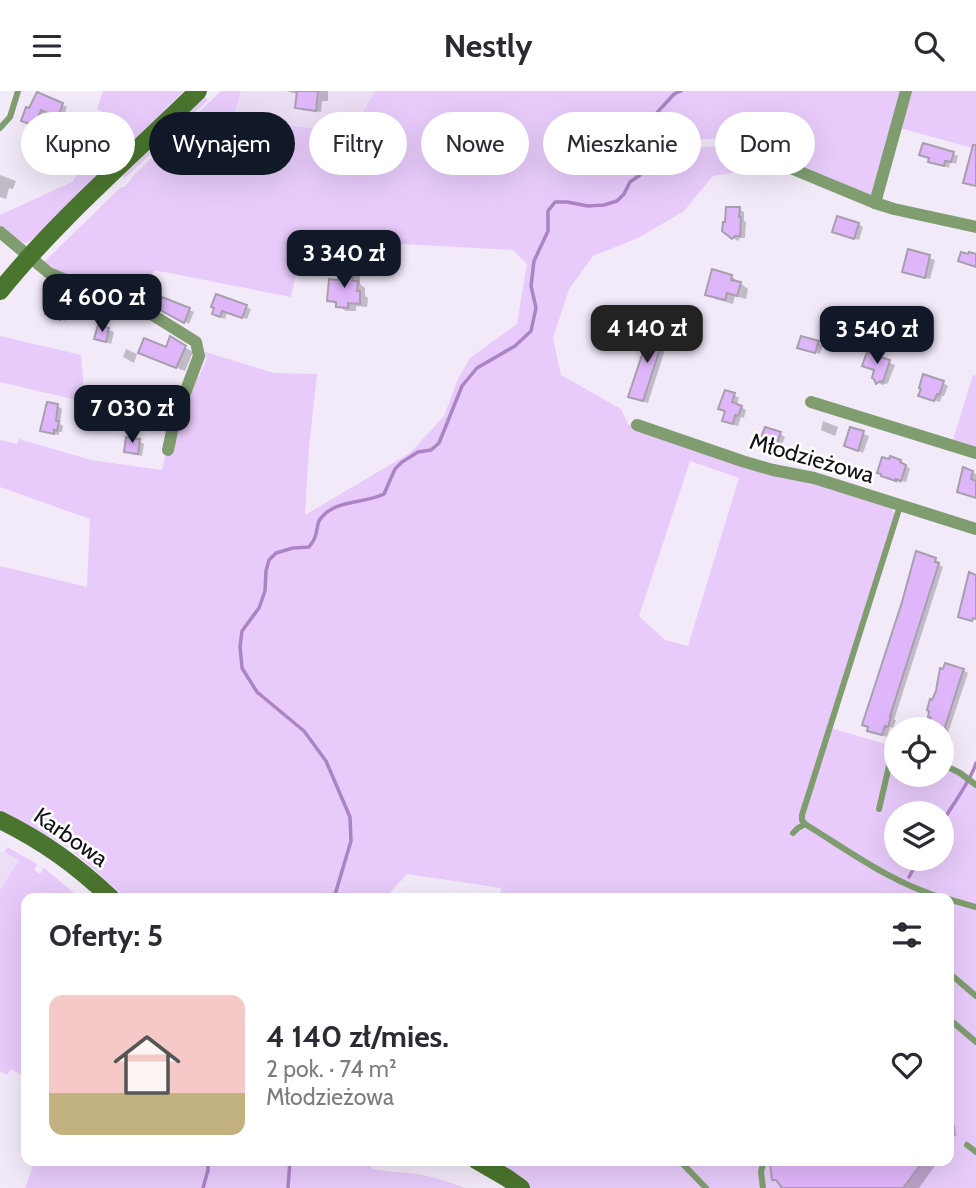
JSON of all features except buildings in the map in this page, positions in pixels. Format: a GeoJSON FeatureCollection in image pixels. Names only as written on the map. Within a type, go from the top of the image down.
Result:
{"type":"FeatureCollection","features":[{"type":"Feature","properties":{"kind":"street"},"geometry":{"type":"LineString","coordinates":[[0,291],[28,256],[80,203],[198,91]]}},
{"type":"Feature","properties":{"kind":"street"},"geometry":{"type":"LineString","coordinates":[[875,203],[906,91]]}},
{"type":"Feature","properties":{"kind":"street"},"geometry":{"type":"LineString","coordinates":[[807,175],[894,209],[976,227]]}},
{"type":"Feature","properties":{"kind":"street"},"geometry":{"type":"LineString","coordinates":[[0,232],[49,273],[85,288],[127,299],[196,342],[200,356],[174,422],[168,450]]}},
{"type":"Feature","properties":{"kind":"street"},"geometry":{"type":"LineString","coordinates":[[811,402],[976,453]]}},
{"type":"Feature","properties":{"kind":"street","name":"Młodzieżowa"},"geometry":{"type":"LineString","coordinates":[[637,425],[742,461],[814,478],[976,529]]}},
{"type":"Feature","properties":{"kind":"street","name":"Karbowa"},"geometry":{"type":"LineString","coordinates":[[0,820],[52,848],[106,893]]}},
{"type":"Feature","properties":{"kind":"street"},"geometry":{"type":"LineString","coordinates":[[486,1166],[521,1188]]}},
{"type":"Feature","properties":{"kind":"lane"},"geometry":{"type":"LineString","coordinates":[[0,128],[10,117],[18,91]]}},
{"type":"Feature","properties":{"kind":"lane"},"geometry":{"type":"LineString","coordinates":[[900,506],[802,820],[894,879],[927,893]]}},
{"type":"Feature","properties":{"kind":"lane"},"geometry":{"type":"LineString","coordinates":[[954,770],[976,785]]}},
{"type":"Feature","properties":{"kind":"lane"},"geometry":{"type":"LineString","coordinates":[[879,809],[884,787]]}},
{"type":"Feature","properties":{"kind":"lane"},"geometry":{"type":"LineString","coordinates":[[793,833],[805,824]]}},
{"type":"Feature","properties":{"kind":"lane"},"geometry":{"type":"LineString","coordinates":[[954,901],[976,907]]}},
{"type":"Feature","properties":{"kind":"lane"},"geometry":{"type":"LineString","coordinates":[[954,977],[976,996]]}},
{"type":"Feature","properties":{"kind":"lane"},"geometry":{"type":"LineString","coordinates":[[954,1023],[976,1042]]}},
{"type":"Feature","properties":{"kind":"lane"},"geometry":{"type":"LineString","coordinates":[[967,1145],[976,1152]]}},
{"type":"Feature","properties":{"kind":"lane"},"geometry":{"type":"LineString","coordinates":[[687,1166],[706,1188]]}},
{"type":"Feature","properties":{"kind":"lane"},"geometry":{"type":"LineString","coordinates":[[762,1166],[763,1188]]}},
{"type":"Feature","properties":{"kind":"shaded area"},"geometry":{"type":"Polygon","coordinates":[[[103,91],[184,91],[165,109],[166,112],[149,112],[149,127],[135,140],[135,112],[103,112],[97,109],[103,91]]]}},
{"type":"Feature","properties":{"kind":"shaded area"},"geometry":{"type":"Polygon","coordinates":[[[221,91],[241,91],[235,112],[199,112],[221,91]]]}},
{"type":"Feature","properties":{"kind":"shaded area"},"geometry":{"type":"Polygon","coordinates":[[[241,91],[375,91],[364,112],[309,112],[309,128],[295,126],[295,112],[235,112],[241,91]]]}},
{"type":"Feature","properties":{"kind":"shaded area"},"geometry":{"type":"Polygon","coordinates":[[[375,91],[901,91],[872,196],[815,171],[815,112],[715,112],[715,138],[701,140],[701,112],[543,112],[543,175],[701,175],[701,148],[715,147],[715,175],[719,175],[713,176],[684,211],[638,238],[593,256],[569,289],[553,338],[561,375],[621,409],[628,424],[742,464],[893,506],[892,511],[895,513],[827,727],[884,744],[884,787],[954,787],[954,766],[976,780],[976,1188],[530,1188],[498,1166],[954,1166],[954,893],[500,893],[501,888],[407,874],[390,893],[120,893],[68,847],[0,810],[0,566],[87,587],[90,519],[0,487],[0,440],[17,444],[19,439],[91,460],[162,470],[193,376],[199,377],[207,358],[202,356],[202,351],[274,373],[317,374],[305,515],[410,453],[444,416],[458,379],[470,358],[517,324],[527,264],[513,250],[303,241],[291,297],[154,270],[140,303],[76,281],[44,262],[149,161],[149,175],[295,175],[295,126],[309,128],[309,175],[407,175],[407,112],[363,112],[375,91]],[[690,461],[639,616],[665,640],[688,646],[739,478],[690,461]]]}},
{"type":"Feature","properties":{"kind":"shaded area"},"geometry":{"type":"Polygon","coordinates":[[[911,91],[976,91],[976,149],[900,128],[911,91]]]}},
{"type":"Feature","properties":{"kind":"shaded area"},"geometry":{"type":"Polygon","coordinates":[[[205,97],[208,100],[195,112],[189,112],[205,97]]]}},
{"type":"Feature","properties":{"kind":"shaded area"},"geometry":{"type":"Polygon","coordinates":[[[149,151],[149,155],[135,169],[135,164],[149,151]]]}},
{"type":"Feature","properties":{"kind":"shaded area"},"geometry":{"type":"Polygon","coordinates":[[[77,175],[97,175],[27,243],[21,242],[0,225],[0,215],[72,182],[77,175]]]}},
{"type":"Feature","properties":{"kind":"shaded area"},"geometry":{"type":"Polygon","coordinates":[[[0,336],[81,355],[85,402],[0,382],[0,336]]]}},
{"type":"Feature","properties":{"kind":"shaded area"},"geometry":{"type":"Polygon","coordinates":[[[973,375],[976,376],[976,450],[952,443],[973,375]]]}},
{"type":"Feature","properties":{"kind":"shaded area"},"geometry":{"type":"Polygon","coordinates":[[[7,847],[37,864],[34,870],[40,874],[44,868],[74,893],[21,893],[21,1075],[11,1069],[7,1075],[0,1071],[0,890],[19,860],[4,852],[7,847]]]}},
{"type":"Feature","properties":{"kind":"shaded area"},"geometry":{"type":"Polygon","coordinates":[[[0,851],[19,860],[0,890],[0,851]]]}},
{"type":"Feature","properties":{"kind":"shaded area"},"geometry":{"type":"Polygon","coordinates":[[[33,1166],[371,1166],[381,1170],[424,1175],[465,1188],[25,1188],[33,1166]]]}},
{"type":"Feature","properties":{"kind":"waterway"},"geometry":{"type":"LineString","coordinates":[[335,893],[351,841],[350,817],[326,761],[304,731],[257,692],[242,668],[242,631],[259,608],[265,591],[269,560],[276,553],[309,547],[315,538],[319,521],[325,514],[340,505],[384,494],[395,469],[402,462],[418,452],[431,450],[439,443],[462,386],[477,368],[515,346],[531,331],[536,308],[531,286],[534,261],[548,231],[548,211],[555,202],[588,206],[617,201],[630,182],[640,175],[646,163],[640,142],[644,127],[674,94],[681,91]]}},
{"type":"Feature","properties":{"kind":"waterway"},"geometry":{"type":"LineString","coordinates":[[954,804],[976,763]]}},
{"type":"Feature","properties":{"kind":"waterway"},"geometry":{"type":"LineString","coordinates":[[909,877],[912,871]]}},
{"type":"Feature","properties":{"kind":"waterway"},"geometry":{"type":"LineString","coordinates":[[203,1188],[208,1166]]}},
{"type":"Feature","properties":{"kind":"waterway"},"geometry":{"type":"LineString","coordinates":[[288,1188],[290,1166]]}}]}
